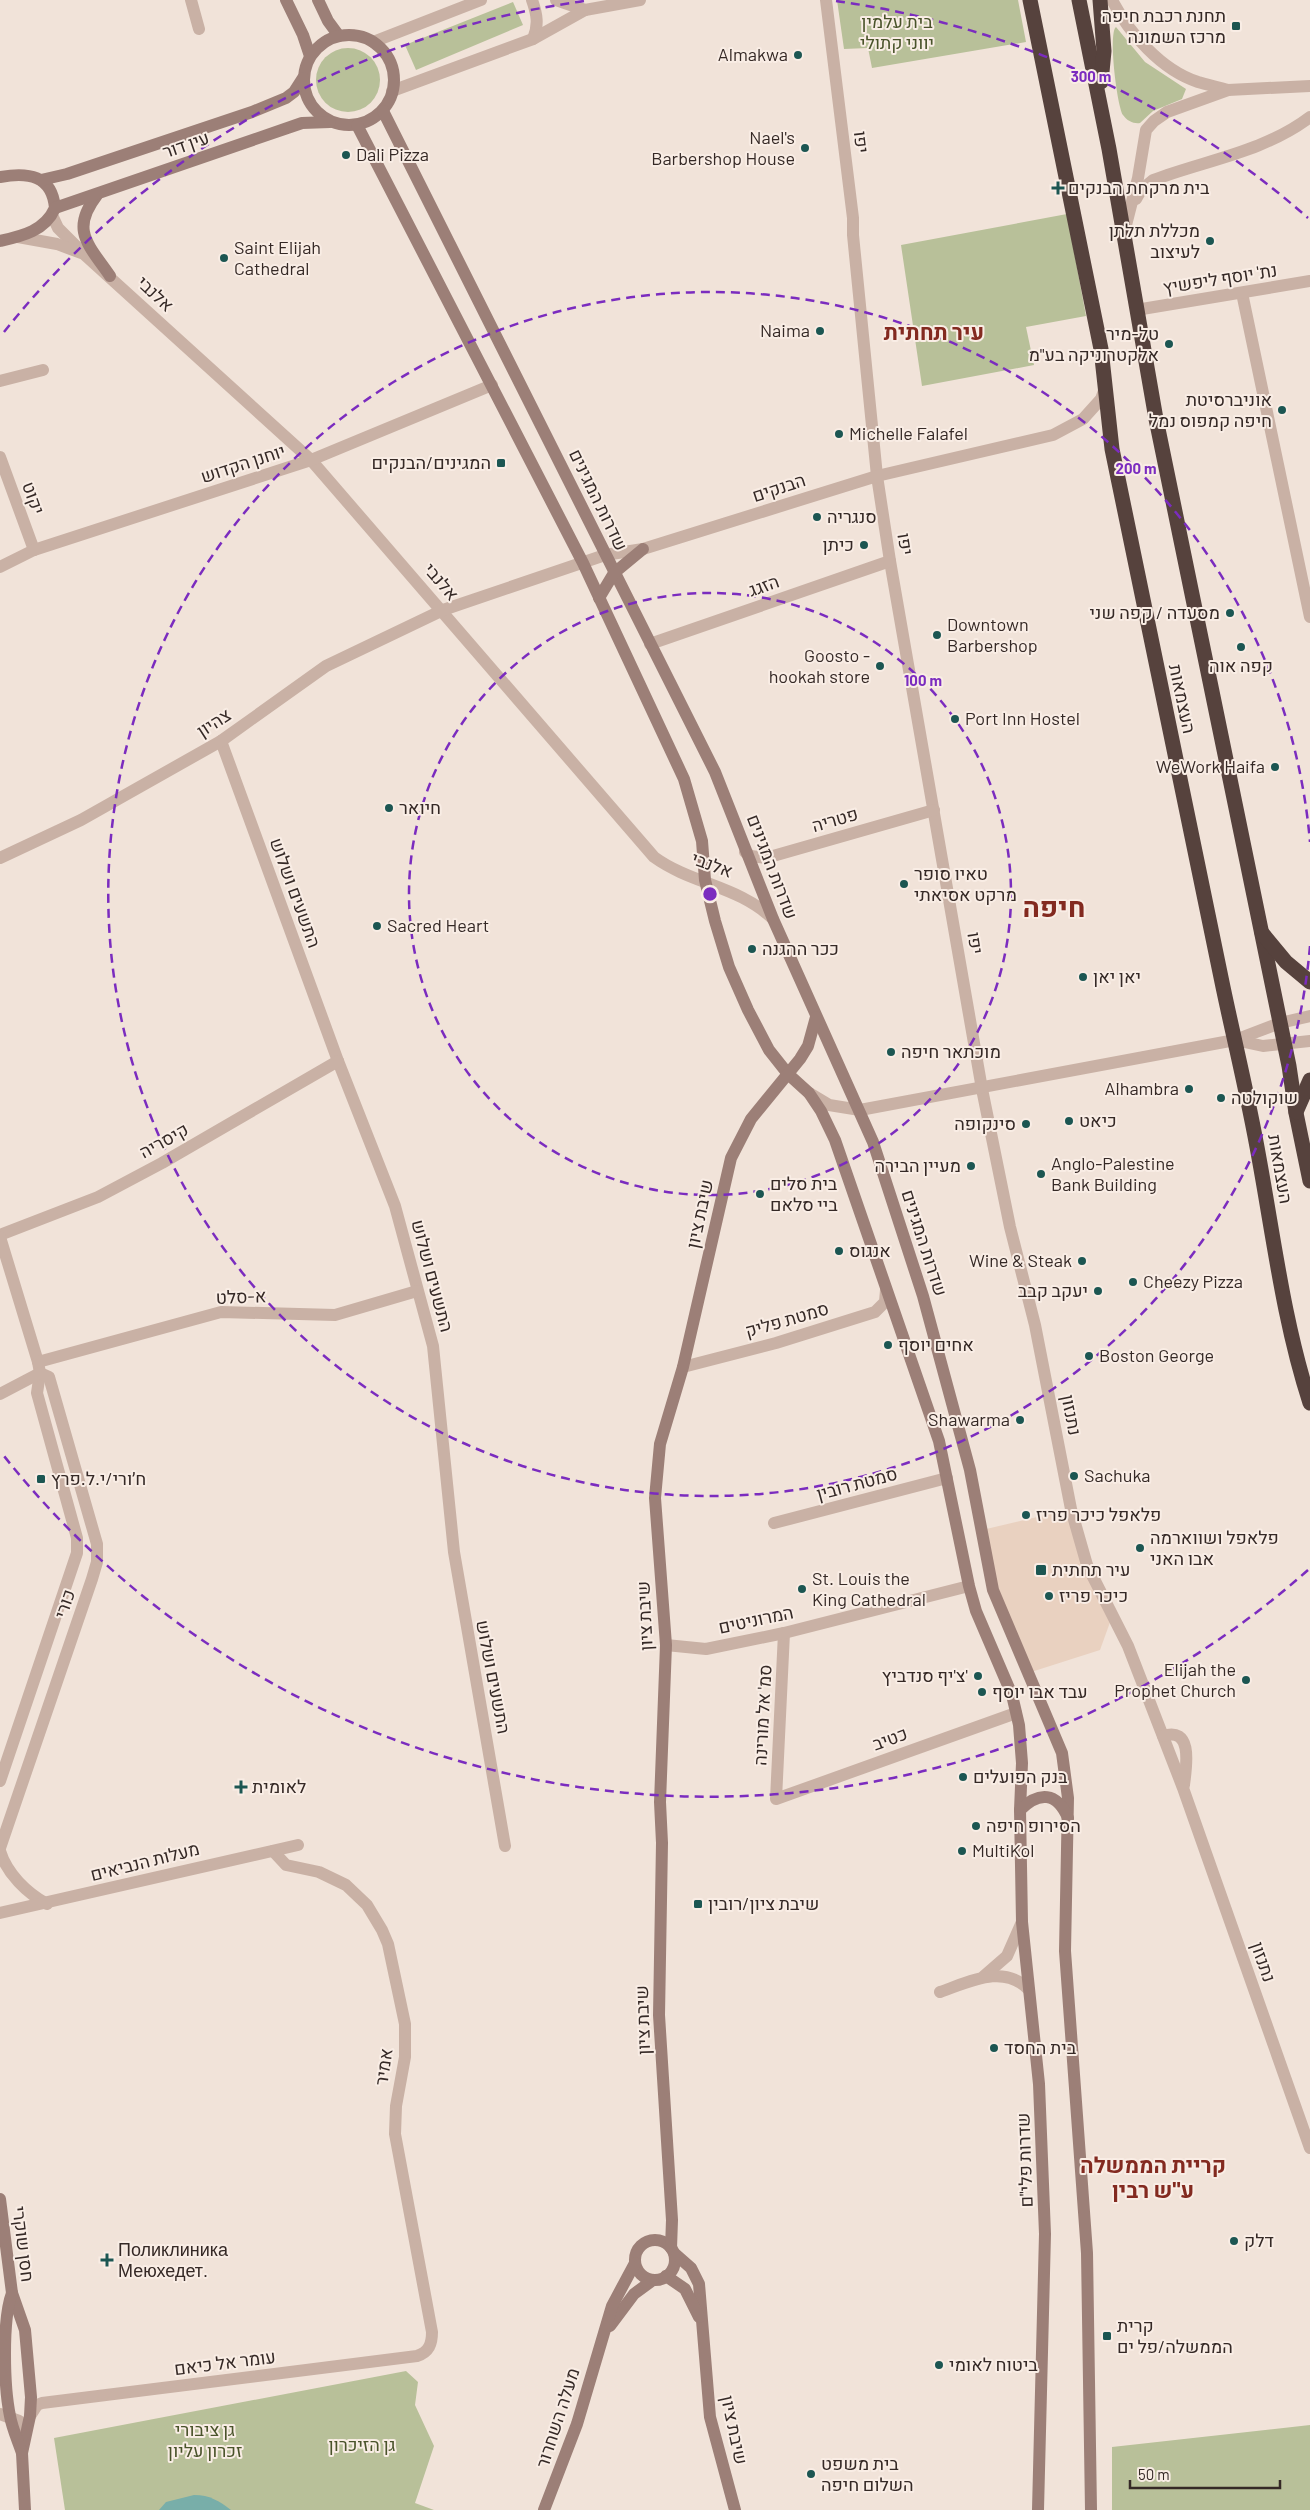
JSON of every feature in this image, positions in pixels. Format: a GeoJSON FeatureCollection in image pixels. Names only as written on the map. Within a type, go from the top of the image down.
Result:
{"type":"FeatureCollection","features":[{"type":"Feature","properties":{"kind":"highway","name":"העצמאות"},"geometry":{"type":"LineString","coordinates":[[1030,0],[1105,380],[1112,449],[1259,1157],[1276,1263],[1302,1379],[1310,1403]]}},
{"type":"Feature","properties":{"kind":"highway","name":"העצמאות"},"geometry":{"type":"LineString","coordinates":[[1079,0],[1100,96],[1136,310],[1260,930],[1285,1045],[1310,1181]]}},
{"type":"Feature","properties":{"kind":"highway"},"geometry":{"type":"LineString","coordinates":[[1100,0],[1104,51],[1100,96]]}},
{"type":"Feature","properties":{"kind":"highway"},"geometry":{"type":"LineString","coordinates":[[1260,930],[1286,962],[1310,982]]}},
{"type":"Feature","properties":{"kind":"highway"},"geometry":{"type":"LineString","coordinates":[[1296,1113],[1310,1080]]}},
{"type":"Feature","properties":{"kind":"street"},"geometry":{"type":"LineString","coordinates":[[191,0],[199,29]]}},
{"type":"Feature","properties":{"kind":"street"},"geometry":{"type":"LineString","coordinates":[[286,0],[303,35],[310,56]]}},
{"type":"Feature","properties":{"kind":"street"},"geometry":{"type":"LineString","coordinates":[[318,0],[328,21],[339,36]]}},
{"type":"Feature","properties":{"kind":"street"},"geometry":{"type":"LineString","coordinates":[[373,42],[480,0]]}},
{"type":"Feature","properties":{"kind":"street"},"geometry":{"type":"LineString","coordinates":[[532,0],[537,18],[537,30],[533,39]]}},
{"type":"Feature","properties":{"kind":"street"},"geometry":{"type":"LineString","coordinates":[[556,0],[585,10]]}},
{"type":"Feature","properties":{"kind":"street"},"geometry":{"type":"LineString","coordinates":[[392,92],[533,39],[585,10],[640,0]]}},
{"type":"Feature","properties":{"kind":"street","name":"יפו"},"geometry":{"type":"LineString","coordinates":[[826,0],[853,218],[853,235],[876,476],[912,695],[934,810],[982,1089]]}},
{"type":"Feature","properties":{"kind":"street"},"geometry":{"type":"LineString","coordinates":[[1112,0],[1131,29],[1165,64],[1197,82],[1228,90]]}},
{"type":"Feature","properties":{"kind":"street"},"geometry":{"type":"LineString","coordinates":[[351,35],[373,42],[384,52],[391,64],[394,78],[392,92],[383,111],[370,121],[357,125],[330,122],[310,104],[305,92],[303,78],[310,56],[323,43],[339,36],[351,35]]}},
{"type":"Feature","properties":{"kind":"street","name":"עין דור"},"geometry":{"type":"LineString","coordinates":[[41,180],[67,174],[252,112],[286,98],[294,92],[303,78]]}},
{"type":"Feature","properties":{"kind":"street"},"geometry":{"type":"LineString","coordinates":[[1123,235],[1131,208],[1146,130],[1166,112],[1228,90],[1310,86]]}},
{"type":"Feature","properties":{"kind":"street","name":"שדרות המגינים"},"geometry":{"type":"LineString","coordinates":[[383,111],[513,366],[605,555],[715,772],[773,919],[873,1142],[923,1296],[970,1470],[993,1590],[1062,1753],[1067,1779],[1068,1818]]}},
{"type":"Feature","properties":{"kind":"street"},"geometry":{"type":"LineString","coordinates":[[1131,208],[1141,190],[1153,180],[1278,138],[1310,118]]}},
{"type":"Feature","properties":{"kind":"street","name":"עין דור"},"geometry":{"type":"LineString","coordinates":[[53,212],[302,123],[330,122]]}},
{"type":"Feature","properties":{"kind":"street"},"geometry":{"type":"LineString","coordinates":[[357,125],[583,563],[692,800],[702,841],[705,880],[729,967],[769,1050],[788,1074],[809,1094],[821,1111],[835,1140],[939,1442],[969,1586],[1016,1712],[1022,1762],[1020,1810]]}},
{"type":"Feature","properties":{"kind":"street"},"geometry":{"type":"LineString","coordinates":[[0,176],[19,175],[41,180],[51,190],[53,212],[39,228],[18,237],[0,241]]}},
{"type":"Feature","properties":{"kind":"street"},"geometry":{"type":"LineString","coordinates":[[97,195],[87,208],[83,220],[84,232],[110,276]]}},
{"type":"Feature","properties":{"kind":"street","name":"אלנבי"},"geometry":{"type":"LineString","coordinates":[[53,212],[58,228],[85,255],[311,460],[443,610],[654,857],[669,867],[745,897],[773,919]]}},
{"type":"Feature","properties":{"kind":"street","name":"אלנבי"},"geometry":{"type":"LineString","coordinates":[[18,237],[57,244],[85,255]]}},
{"type":"Feature","properties":{"kind":"street","name":"נת' יוסף ליפשיץ"},"geometry":{"type":"LineString","coordinates":[[1136,310],[1310,281]]}},
{"type":"Feature","properties":{"kind":"street"},"geometry":{"type":"LineString","coordinates":[[1242,293],[1310,617]]}},
{"type":"Feature","properties":{"kind":"street"},"geometry":{"type":"LineString","coordinates":[[0,381],[43,370]]}},
{"type":"Feature","properties":{"kind":"street","name":"הבנקים"},"geometry":{"type":"LineString","coordinates":[[443,610],[605,555],[643,549],[876,476],[1053,435],[1083,419],[1093,409],[1101,399],[1105,380]]}},
{"type":"Feature","properties":{"kind":"street","name":"יוחנן הקדוש"},"geometry":{"type":"LineString","coordinates":[[0,567],[34,550],[311,460],[445,406],[492,384]]}},
{"type":"Feature","properties":{"kind":"street","name":"יקוט"},"geometry":{"type":"LineString","coordinates":[[0,458],[34,550]]}},
{"type":"Feature","properties":{"kind":"street"},"geometry":{"type":"LineString","coordinates":[[599,598],[614,573],[643,549]]}},
{"type":"Feature","properties":{"kind":"street","name":"הזגג"},"geometry":{"type":"LineString","coordinates":[[650,644],[890,561]]}},
{"type":"Feature","properties":{"kind":"street","name":"צהיון"},"geometry":{"type":"LineString","coordinates":[[0,858],[81,820],[222,741],[326,666],[443,610]]}},
{"type":"Feature","properties":{"kind":"street","name":"התשעים ושלוש"},"geometry":{"type":"LineString","coordinates":[[222,741],[338,1061],[395,1206],[433,1346],[454,1552],[505,1846]]}},
{"type":"Feature","properties":{"kind":"street","name":"פטריה"},"geometry":{"type":"LineString","coordinates":[[745,852],[758,858],[766,858],[934,810]]}},
{"type":"Feature","properties":{"kind":"street"},"geometry":{"type":"LineString","coordinates":[[809,1094],[829,1105],[860,1110],[982,1089],[1234,1040],[1280,1023],[1310,1016]]}},
{"type":"Feature","properties":{"kind":"street","name":"שיבת ציון"},"geometry":{"type":"LineString","coordinates":[[735,2510],[710,2417],[701,2295],[696,2275],[684,2260],[672,2251],[672,2220],[659,2015],[662,1843],[660,1802],[666,1646],[655,1498],[660,1444],[683,1366],[731,1158],[752,1118],[808,1046],[816,1017]]}},
{"type":"Feature","properties":{"kind":"street"},"geometry":{"type":"LineString","coordinates":[[1234,1040],[1263,1046],[1310,1041]]}},
{"type":"Feature","properties":{"kind":"street","name":"קיסריה"},"geometry":{"type":"LineString","coordinates":[[0,1236],[98,1197],[162,1164],[338,1061]]}},
{"type":"Feature","properties":{"kind":"street","name":"נתנזון"},"geometry":{"type":"LineString","coordinates":[[982,1089],[1010,1227],[1035,1325],[1071,1509],[1088,1565],[1128,1646],[1183,1788],[1310,2148]]}},
{"type":"Feature","properties":{"kind":"street","name":"כורי"},"geometry":{"type":"LineString","coordinates":[[0,1236],[39,1367],[37,1393],[78,1538],[78,1553],[0,1781]]}},
{"type":"Feature","properties":{"kind":"street","name":"סמטת פליק"},"geometry":{"type":"LineString","coordinates":[[683,1366],[776,1342],[875,1312],[885,1302],[886,1290]]}},
{"type":"Feature","properties":{"kind":"street","name":"א-סלט"},"geometry":{"type":"LineString","coordinates":[[0,1394],[39,1367],[221,1312],[336,1315],[417,1291]]}},
{"type":"Feature","properties":{"kind":"street","name":"כורי"},"geometry":{"type":"LineString","coordinates":[[0,1849],[97,1562],[97,1544],[94,1527],[49,1377],[39,1367]]}},
{"type":"Feature","properties":{"kind":"street","name":"סמטת רובין"},"geometry":{"type":"LineString","coordinates":[[774,1523],[947,1478]]}},
{"type":"Feature","properties":{"kind":"street","name":"המרוניטים"},"geometry":{"type":"LineString","coordinates":[[666,1646],[706,1649],[784,1633],[969,1586]]}},
{"type":"Feature","properties":{"kind":"street","name":"סמ' אל מורינה"},"geometry":{"type":"LineString","coordinates":[[776,1799],[784,1633]]}},
{"type":"Feature","properties":{"kind":"street","name":"כטיב"},"geometry":{"type":"LineString","coordinates":[[776,1799],[1016,1712]]}},
{"type":"Feature","properties":{"kind":"street","name":"נתנזון"},"geometry":{"type":"LineString","coordinates":[[1163,1736],[1175,1735],[1182,1738],[1186,1745],[1183,1788]]}},
{"type":"Feature","properties":{"kind":"street"},"geometry":{"type":"LineString","coordinates":[[1020,1810],[1035,1798],[1046,1797],[1061,1804],[1068,1818],[1065,1951],[1087,2253],[1091,2510]]}},
{"type":"Feature","properties":{"kind":"street","name":"שדרות פלי\"ם"},"geometry":{"type":"LineString","coordinates":[[1020,1810],[1022,1922],[1039,2084],[1045,2234],[1038,2510]]}},
{"type":"Feature","properties":{"kind":"street","name":"מעלות הנביאים"},"geometry":{"type":"LineString","coordinates":[[0,1913],[47,1904],[298,1846]]}},
{"type":"Feature","properties":{"kind":"street"},"geometry":{"type":"LineString","coordinates":[[0,1849],[10,1872],[36,1897],[47,1904]]}},
{"type":"Feature","properties":{"kind":"street","name":"אמיר"},"geometry":{"type":"LineString","coordinates":[[273,1851],[286,1865],[319,1872],[332,1877],[358,1894],[382,1930],[388,1944],[405,2024],[405,2057],[396,2106],[396,2134],[432,2332],[432,2344],[428,2350]]}},
{"type":"Feature","properties":{"kind":"street"},"geometry":{"type":"LineString","coordinates":[[982,1978],[1008,1956],[1022,1922]]}},
{"type":"Feature","properties":{"kind":"street"},"geometry":{"type":"LineString","coordinates":[[940,1992],[982,1978],[1004,1976],[1017,1981],[1029,1990]]}},
{"type":"Feature","properties":{"kind":"street","name":"חסן שוקרי"},"geometry":{"type":"LineString","coordinates":[[0,2199],[12,2293],[25,2330],[31,2397],[30,2416],[22,2452],[25,2510]]}},
{"type":"Feature","properties":{"kind":"street"},"geometry":{"type":"LineString","coordinates":[[660,2240],[672,2251],[674,2266],[660,2278],[641,2275],[635,2263],[637,2250],[647,2242],[660,2240]]}},
{"type":"Feature","properties":{"kind":"street","name":"מעלה השחרור"},"geometry":{"type":"LineString","coordinates":[[544,2510],[577,2424],[612,2306],[635,2263]]}},
{"type":"Feature","properties":{"kind":"street","name":"שיבת ציון"},"geometry":{"type":"LineString","coordinates":[[660,2278],[685,2289],[703,2326]]}},
{"type":"Feature","properties":{"kind":"street","name":"מעלה השחרור"},"geometry":{"type":"LineString","coordinates":[[603,2336],[634,2294],[660,2278]]}},
{"type":"Feature","properties":{"kind":"street","name":"חסן שוקרי"},"geometry":{"type":"LineString","coordinates":[[12,2293],[6,2328],[8,2387],[5,2415],[22,2452]]}},
{"type":"Feature","properties":{"kind":"street","name":"עומר אל כיאם"},"geometry":{"type":"LineString","coordinates":[[30,2416],[37,2405],[42,2403],[417,2356],[424,2354],[428,2350]]}},
{"type":"Feature","properties":{"kind":"street"},"geometry":{"type":"LineString","coordinates":[[0,2400],[8,2387]]}},
{"type":"Feature","properties":{"kind":"street"},"geometry":{"type":"LineString","coordinates":[[5,2415],[22,2424],[26,2432]]}},
{"type":"Feature","properties":{"kind":"green space","name":"בית עלמין יווני קתולי"},"geometry":{"type":"Polygon","coordinates":[[[837,0],[1018,0],[1026,42],[872,68],[868,48],[844,49],[837,0]]]}},
{"type":"Feature","properties":{"kind":"green space"},"geometry":{"type":"Polygon","coordinates":[[[513,2],[523,25],[416,70],[405,45],[513,2]]]}},
{"type":"Feature","properties":{"kind":"green space"},"geometry":{"type":"Polygon","coordinates":[[[1116,27],[1145,62],[1186,89],[1182,99],[1153,111],[1140,123],[1126,119],[1121,109],[1113,55],[1116,27]]]}},
{"type":"Feature","properties":{"kind":"green space"},"geometry":{"type":"Polygon","coordinates":[[[348,48],[366,54],[374,62],[380,80],[374,98],[366,106],[348,112],[330,106],[322,98],[316,80],[322,62],[330,54],[348,48]]]}},
{"type":"Feature","properties":{"kind":"green space"},"geometry":{"type":"Polygon","coordinates":[[[1067,214],[1086,316],[1026,327],[1034,365],[922,386],[901,245],[1067,214]]]}},
{"type":"Feature","properties":{"kind":"green space","name":"גן הזיכרון"},"geometry":{"type":"Polygon","coordinates":[[[406,2371],[418,2382],[415,2405],[434,2446],[415,2503],[434,2510],[65,2510],[54,2438],[406,2371]]]}},
{"type":"Feature","properties":{"kind":"green space"},"geometry":{"type":"Polygon","coordinates":[[[1310,2425],[1310,2510],[1112,2510],[1112,2447],[1310,2425]]]}},
{"type":"Feature","properties":{"kind":"shaded area","name":"כיכר פריז"},"geometry":{"type":"Polygon","coordinates":[[[1071,1509],[1113,1614],[1100,1650],[1028,1673],[993,1590],[982,1530],[1071,1509]]]}},
{"type":"Feature","properties":{"kind":"water"},"geometry":{"type":"Polygon","coordinates":[[[194,2495],[214,2499],[231,2510],[159,2510],[166,2502],[194,2495]]]}},
{"type":"Feature","properties":{"kind":"place","name":"תחנת רכבת חיפה מרכז השמונה"},"geometry":{"type":"Point","coordinates":[1236,26]}},
{"type":"Feature","properties":{"kind":"place","name":"Almakwa"},"geometry":{"type":"Point","coordinates":[798,55]}},
{"type":"Feature","properties":{"kind":"place","name":"Nael's Barbershop House"},"geometry":{"type":"Point","coordinates":[805,148]}},
{"type":"Feature","properties":{"kind":"place","name":"Dali Pizza"},"geometry":{"type":"Point","coordinates":[346,155]}},
{"type":"Feature","properties":{"kind":"place","name":"בית מרקחת הבנקים"},"geometry":{"type":"Point","coordinates":[1058,188]}},
{"type":"Feature","properties":{"kind":"place","name":"מכללת תלתן לעיצוב"},"geometry":{"type":"Point","coordinates":[1210,241]}},
{"type":"Feature","properties":{"kind":"place","name":"Saint Elijah Cathedral"},"geometry":{"type":"Point","coordinates":[224,258]}},
{"type":"Feature","properties":{"kind":"place","name":"Naima"},"geometry":{"type":"Point","coordinates":[820,331]}},
{"type":"Feature","properties":{"kind":"place","name":"טל-מיר אלקטרוניקה בע\"מ"},"geometry":{"type":"Point","coordinates":[1169,344]}},
{"type":"Feature","properties":{"kind":"place","name":"אוניברסיטת חיפה קמפוס נמל"},"geometry":{"type":"Point","coordinates":[1282,410]}},
{"type":"Feature","properties":{"kind":"place","name":"Michelle Falafel"},"geometry":{"type":"Point","coordinates":[839,434]}},
{"type":"Feature","properties":{"kind":"place","name":"המגינים/הבנקים"},"geometry":{"type":"Point","coordinates":[501,463]}},
{"type":"Feature","properties":{"kind":"place","name":"סנגריה"},"geometry":{"type":"Point","coordinates":[817,517]}},
{"type":"Feature","properties":{"kind":"place","name":"כיתן"},"geometry":{"type":"Point","coordinates":[864,545]}},
{"type":"Feature","properties":{"kind":"place","name":"מסעדה / קפה שני"},"geometry":{"type":"Point","coordinates":[1230,613]}},
{"type":"Feature","properties":{"kind":"place","name":"Downtown Barbershop"},"geometry":{"type":"Point","coordinates":[937,635]}},
{"type":"Feature","properties":{"kind":"place","name":"קפה אוה"},"geometry":{"type":"Point","coordinates":[1241,647]}},
{"type":"Feature","properties":{"kind":"place","name":"Goosto - hookah store"},"geometry":{"type":"Point","coordinates":[880,666]}},
{"type":"Feature","properties":{"kind":"place","name":"Port Inn Hostel"},"geometry":{"type":"Point","coordinates":[955,719]}},
{"type":"Feature","properties":{"kind":"place","name":"WeWork Haifa"},"geometry":{"type":"Point","coordinates":[1275,767]}},
{"type":"Feature","properties":{"kind":"place","name":"חיואר"},"geometry":{"type":"Point","coordinates":[389,808]}},
{"type":"Feature","properties":{"kind":"place","name":"טאיו סופר מרקט אסיאתי"},"geometry":{"type":"Point","coordinates":[904,884]}},
{"type":"Feature","properties":{"kind":"place","name":"Sacred Heart"},"geometry":{"type":"Point","coordinates":[377,926]}},
{"type":"Feature","properties":{"kind":"place","name":"ככר ההגנה"},"geometry":{"type":"Point","coordinates":[752,949]}},
{"type":"Feature","properties":{"kind":"place","name":"יאן יאן"},"geometry":{"type":"Point","coordinates":[1083,977]}},
{"type":"Feature","properties":{"kind":"place","name":"מוכתאר חיפה"},"geometry":{"type":"Point","coordinates":[891,1052]}},
{"type":"Feature","properties":{"kind":"place","name":"Alhambra"},"geometry":{"type":"Point","coordinates":[1189,1089]}},
{"type":"Feature","properties":{"kind":"place","name":"שוקולטה"},"geometry":{"type":"Point","coordinates":[1221,1098]}},
{"type":"Feature","properties":{"kind":"place","name":"כיאט"},"geometry":{"type":"Point","coordinates":[1069,1121]}},
{"type":"Feature","properties":{"kind":"place","name":"סינקופה"},"geometry":{"type":"Point","coordinates":[1026,1124]}},
{"type":"Feature","properties":{"kind":"place","name":"מעיין הבירה"},"geometry":{"type":"Point","coordinates":[971,1166]}},
{"type":"Feature","properties":{"kind":"place","name":"Anglo-Palestine Bank Building"},"geometry":{"type":"Point","coordinates":[1041,1174]}},
{"type":"Feature","properties":{"kind":"place","name":"בית סלים ביי סלאם"},"geometry":{"type":"Point","coordinates":[760,1194]}},
{"type":"Feature","properties":{"kind":"place","name":"אנגוס"},"geometry":{"type":"Point","coordinates":[839,1251]}},
{"type":"Feature","properties":{"kind":"place","name":"Wine & Steak"},"geometry":{"type":"Point","coordinates":[1082,1261]}},
{"type":"Feature","properties":{"kind":"place","name":"Cheezy Pizza"},"geometry":{"type":"Point","coordinates":[1133,1282]}},
{"type":"Feature","properties":{"kind":"place","name":"יעקב קבב"},"geometry":{"type":"Point","coordinates":[1098,1291]}},
{"type":"Feature","properties":{"kind":"place","name":"אחים יוסף"},"geometry":{"type":"Point","coordinates":[888,1345]}},
{"type":"Feature","properties":{"kind":"place","name":"Boston George"},"geometry":{"type":"Point","coordinates":[1089,1356]}},
{"type":"Feature","properties":{"kind":"place","name":"Shawarma"},"geometry":{"type":"Point","coordinates":[1020,1420]}},
{"type":"Feature","properties":{"kind":"place","name":"Sachuka"},"geometry":{"type":"Point","coordinates":[1074,1476]}},
{"type":"Feature","properties":{"kind":"place","name":"ח׳ורי/י.ל.פרץ"},"geometry":{"type":"Point","coordinates":[41,1479]}},
{"type":"Feature","properties":{"kind":"place","name":"פלאפל כיכר פריז"},"geometry":{"type":"Point","coordinates":[1026,1515]}},
{"type":"Feature","properties":{"kind":"place","name":"פלאפל ושווארמה אבו האני"},"geometry":{"type":"Point","coordinates":[1140,1548]}},
{"type":"Feature","properties":{"kind":"place","name":"עיר תחתית"},"geometry":{"type":"Point","coordinates":[1041,1570]}},
{"type":"Feature","properties":{"kind":"place","name":"St. Louis the King Cathedral"},"geometry":{"type":"Point","coordinates":[802,1589]}},
{"type":"Feature","properties":{"kind":"place","name":"כיכר פריז"},"geometry":{"type":"Point","coordinates":[1049,1596]}},
{"type":"Feature","properties":{"kind":"place","name":"צ'יף סנדביץ'"},"geometry":{"type":"Point","coordinates":[978,1676]}},
{"type":"Feature","properties":{"kind":"place","name":"Elijah the Prophet Church"},"geometry":{"type":"Point","coordinates":[1246,1680]}},
{"type":"Feature","properties":{"kind":"place","name":"עבד אבו יוסף"},"geometry":{"type":"Point","coordinates":[982,1692]}},
{"type":"Feature","properties":{"kind":"place","name":"בנק הפועלים"},"geometry":{"type":"Point","coordinates":[963,1777]}},
{"type":"Feature","properties":{"kind":"place","name":"לאומית"},"geometry":{"type":"Point","coordinates":[241,1787]}},
{"type":"Feature","properties":{"kind":"place","name":"הסירופ חיפה"},"geometry":{"type":"Point","coordinates":[976,1826]}},
{"type":"Feature","properties":{"kind":"place","name":"MultiKol"},"geometry":{"type":"Point","coordinates":[962,1851]}},
{"type":"Feature","properties":{"kind":"place","name":"שיבת ציון/רובין"},"geometry":{"type":"Point","coordinates":[698,1904]}},
{"type":"Feature","properties":{"kind":"place","name":"בית החסד"},"geometry":{"type":"Point","coordinates":[994,2048]}},
{"type":"Feature","properties":{"kind":"place","name":"דלק"},"geometry":{"type":"Point","coordinates":[1234,2241]}},
{"type":"Feature","properties":{"kind":"place","name":"Поликлиника Меюхедет."},"geometry":{"type":"Point","coordinates":[107,2260]}},
{"type":"Feature","properties":{"kind":"place","name":"קרית הממשלה/פל ים"},"geometry":{"type":"Point","coordinates":[1107,2336]}},
{"type":"Feature","properties":{"kind":"place","name":"ביטוח לאומי"},"geometry":{"type":"Point","coordinates":[939,2365]}},
{"type":"Feature","properties":{"kind":"place","name":"בית משפט השלום חיפה"},"geometry":{"type":"Point","coordinates":[811,2474]}},
{"type":"Feature","properties":{"kind":"district","name":"עיר תחתית"},"geometry":{"type":"Point","coordinates":[934,332]}},
{"type":"Feature","properties":{"kind":"district","name":"חיפה"},"geometry":{"type":"Point","coordinates":[1054,907]}},
{"type":"Feature","properties":{"kind":"district","name":"קריית הממשלה ע\"ש רבין"},"geometry":{"type":"Point","coordinates":[1153,2178]}},
{"type":"Feature","properties":{"kind":"park label","name":"גן ציבורי זכרון עליון"},"geometry":{"type":"Point","coordinates":[205,2440]}}]}
